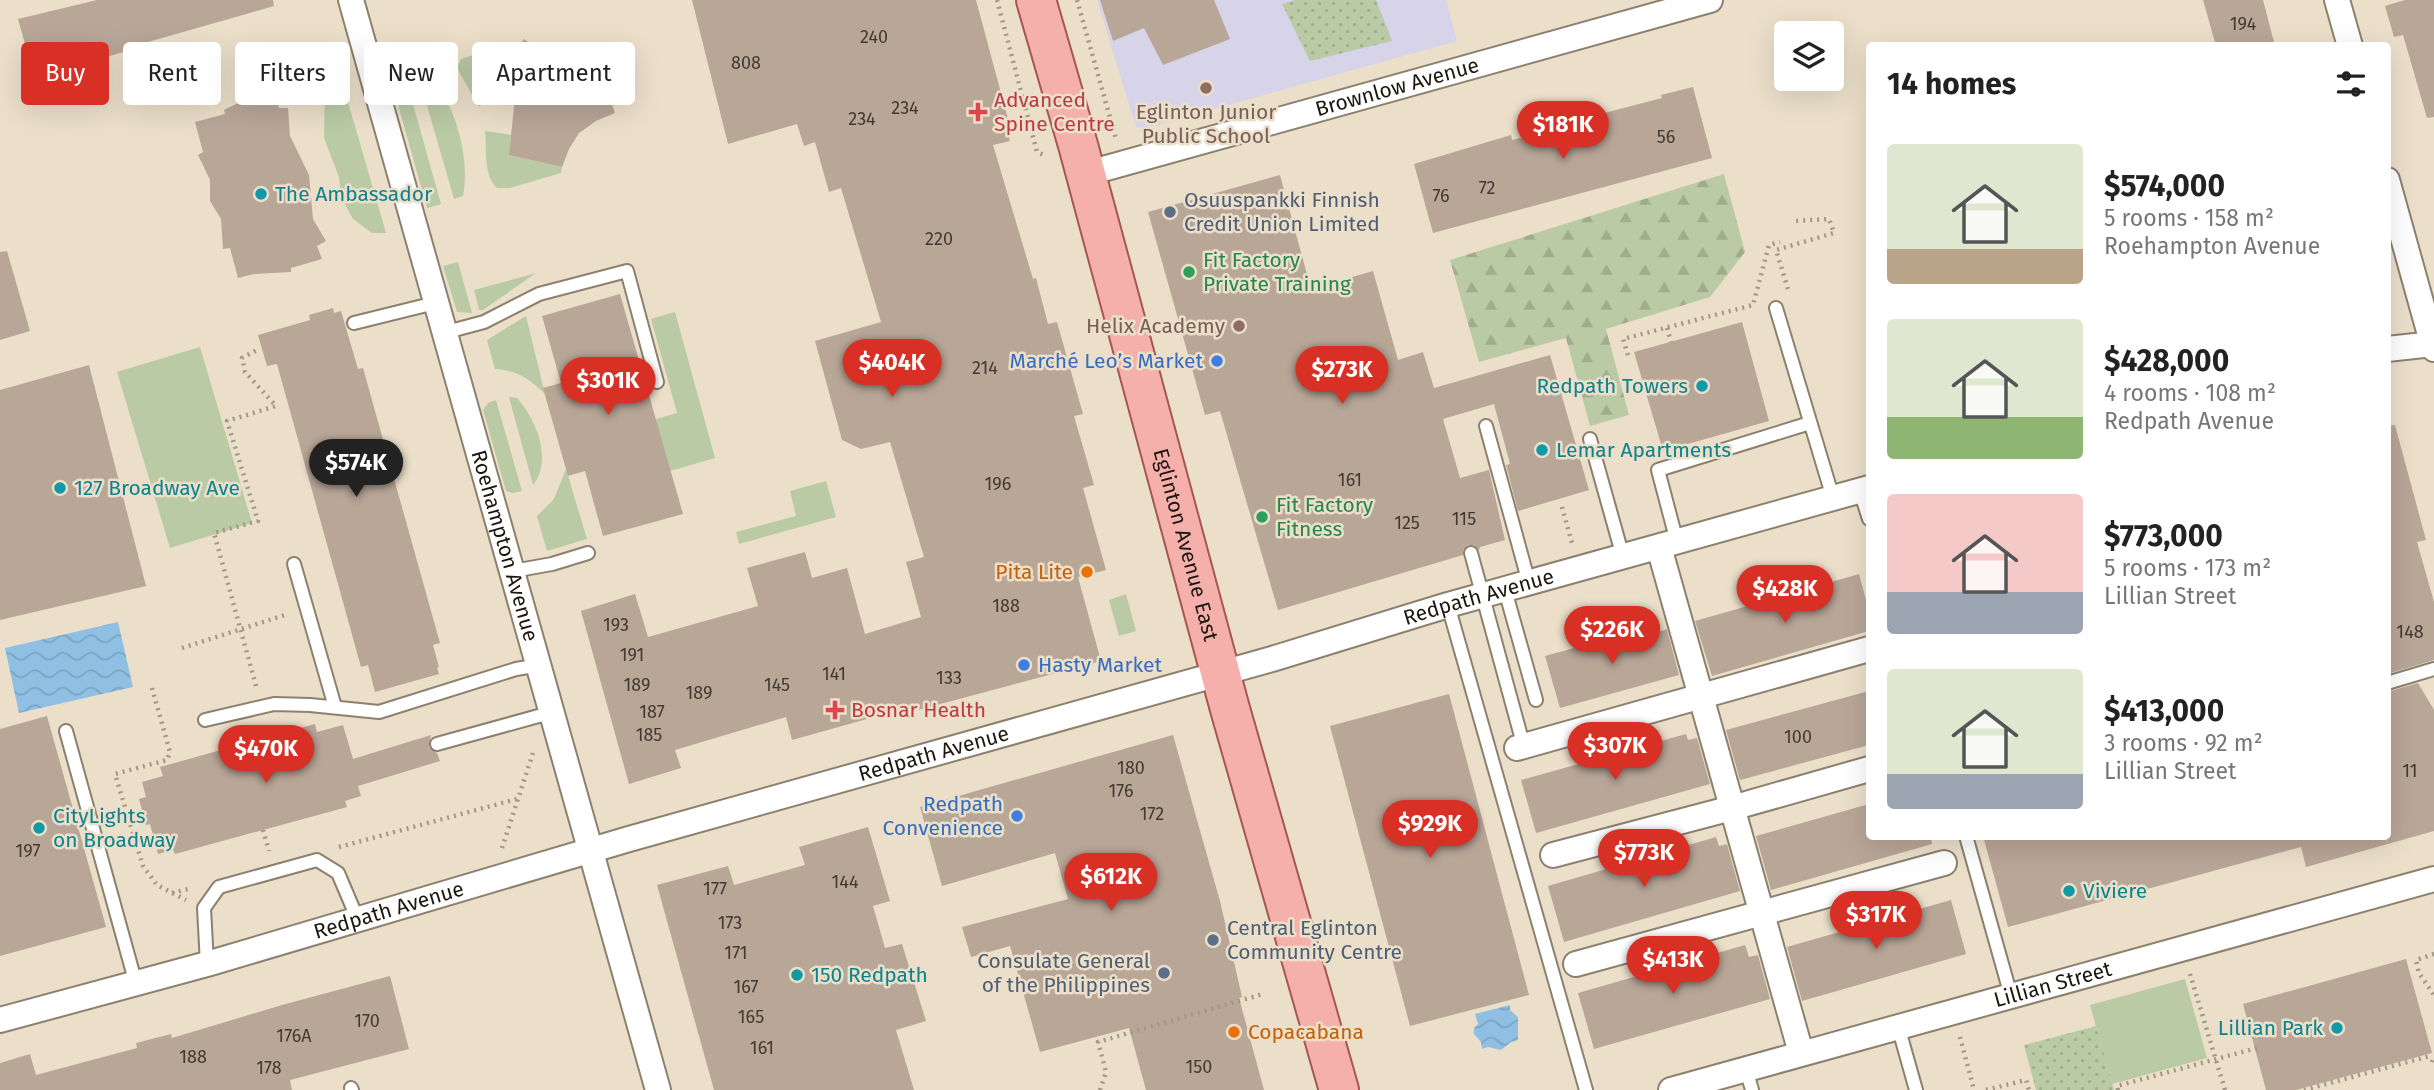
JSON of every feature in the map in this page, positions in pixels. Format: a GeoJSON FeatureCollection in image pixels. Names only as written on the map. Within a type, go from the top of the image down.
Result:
{"type":"FeatureCollection","features":[{"type":"Feature","properties":{"kind":"main road","name":"Eglinton Avenue East"},"geometry":{"type":"LineString","coordinates":[[1036,0],[1220,673],[1339,1090]]}},
{"type":"Feature","properties":{"kind":"street","name":"Roehampton Avenue"},"geometry":{"type":"LineString","coordinates":[[351,0],[658,1090]]}},
{"type":"Feature","properties":{"kind":"street","name":"Brownlow Avenue"},"geometry":{"type":"LineString","coordinates":[[1085,174],[1710,0]]}},
{"type":"Feature","properties":{"kind":"street"},"geometry":{"type":"LineString","coordinates":[[2337,0],[2349,42]]}},
{"type":"Feature","properties":{"kind":"street"},"geometry":{"type":"LineString","coordinates":[[2391,194],[2433,346],[2391,349]]}},
{"type":"Feature","properties":{"kind":"street","name":"Redpath Avenue"},"geometry":{"type":"LineString","coordinates":[[0,1020],[207,964],[590,851],[1864,489]]}},
{"type":"Feature","properties":{"kind":"street"},"geometry":{"type":"LineString","coordinates":[[1668,544],[1701,698],[1801,1053]]}},
{"type":"Feature","properties":{"kind":"street"},"geometry":{"type":"LineString","coordinates":[[1520,744],[1701,698],[1866,650]]}},
{"type":"Feature","properties":{"kind":"street"},"geometry":{"type":"LineString","coordinates":[[1553,855],[1866,770]]}},
{"type":"Feature","properties":{"kind":"street"},"geometry":{"type":"LineString","coordinates":[[1576,964],[1944,863]]}},
{"type":"Feature","properties":{"kind":"street","name":"Lillian Street"},"geometry":{"type":"LineString","coordinates":[[1671,1090],[1749,1079],[1801,1053],[2434,879]]}},
{"type":"Feature","properties":{"kind":"lane"},"geometry":{"type":"LineString","coordinates":[[443,333],[484,322],[538,294],[628,271],[657,382]]}},
{"type":"Feature","properties":{"kind":"lane"},"geometry":{"type":"LineString","coordinates":[[354,323],[435,303]]}},
{"type":"Feature","properties":{"kind":"lane"},"geometry":{"type":"LineString","coordinates":[[1776,310],[1833,498]]}},
{"type":"Feature","properties":{"kind":"lane"},"geometry":{"type":"LineString","coordinates":[[1668,544],[1658,470],[1810,423]]}},
{"type":"Feature","properties":{"kind":"lane"},"geometry":{"type":"LineString","coordinates":[[1486,426],[1529,583]]}},
{"type":"Feature","properties":{"kind":"lane"},"geometry":{"type":"LineString","coordinates":[[1590,439],[1623,557]]}},
{"type":"Feature","properties":{"kind":"lane"},"geometry":{"type":"LineString","coordinates":[[513,571],[552,564],[589,553]]}},
{"type":"Feature","properties":{"kind":"lane"},"geometry":{"type":"LineString","coordinates":[[1471,553],[1494,593],[1536,701]]}},
{"type":"Feature","properties":{"kind":"lane"},"geometry":{"type":"LineString","coordinates":[[294,564],[335,707]]}},
{"type":"Feature","properties":{"kind":"lane"},"geometry":{"type":"LineString","coordinates":[[1494,593],[1520,744]]}},
{"type":"Feature","properties":{"kind":"lane"},"geometry":{"type":"LineString","coordinates":[[1448,606],[1586,1090]]}},
{"type":"Feature","properties":{"kind":"lane"},"geometry":{"type":"LineString","coordinates":[[205,720],[274,704],[379,712],[516,669],[540,665]]}},
{"type":"Feature","properties":{"kind":"lane"},"geometry":{"type":"LineString","coordinates":[[2391,682],[2434,669]]}},
{"type":"Feature","properties":{"kind":"lane"},"geometry":{"type":"LineString","coordinates":[[437,744],[553,712]]}},
{"type":"Feature","properties":{"kind":"lane"},"geometry":{"type":"LineString","coordinates":[[66,731],[136,984]]}},
{"type":"Feature","properties":{"kind":"lane"},"geometry":{"type":"LineString","coordinates":[[1967,840],[2011,996]]}},
{"type":"Feature","properties":{"kind":"lane"},"geometry":{"type":"LineString","coordinates":[[207,964],[204,908],[219,887],[317,860],[338,873],[358,920]]}},
{"type":"Feature","properties":{"kind":"lane"},"geometry":{"type":"LineString","coordinates":[[1898,1026],[1916,1090]]}},
{"type":"Feature","properties":{"kind":"path"},"geometry":{"type":"LineString","coordinates":[[1077,0],[1123,163]]}},
{"type":"Feature","properties":{"kind":"path"},"geometry":{"type":"LineString","coordinates":[[1776,310],[1792,304],[1776,250],[1834,233],[1829,219],[1794,221]]}},
{"type":"Feature","properties":{"kind":"path"},"geometry":{"type":"LineString","coordinates":[[1628,355],[1623,339],[1753,305],[1769,245],[1780,242]]}},
{"type":"Feature","properties":{"kind":"path"},"geometry":{"type":"LineString","coordinates":[[1667,328],[1671,342]]}},
{"type":"Feature","properties":{"kind":"path"},"geometry":{"type":"LineString","coordinates":[[257,350],[242,358],[245,372],[276,406],[227,421],[258,521],[215,533],[262,707]]}},
{"type":"Feature","properties":{"kind":"path"},"geometry":{"type":"LineString","coordinates":[[1562,507],[1575,550]]}},
{"type":"Feature","properties":{"kind":"path"},"geometry":{"type":"LineString","coordinates":[[182,648],[307,608]]}},
{"type":"Feature","properties":{"kind":"path"},"geometry":{"type":"LineString","coordinates":[[152,688],[170,752],[167,760],[115,774],[143,866],[157,885],[204,908]]}},
{"type":"Feature","properties":{"kind":"path"},"geometry":{"type":"LineString","coordinates":[[501,852],[536,746]]}},
{"type":"Feature","properties":{"kind":"path"},"geometry":{"type":"LineString","coordinates":[[337,848],[517,799]]}},
{"type":"Feature","properties":{"kind":"path"},"geometry":{"type":"LineString","coordinates":[[263,830],[269,853]]}},
{"type":"Feature","properties":{"kind":"path"},"geometry":{"type":"LineString","coordinates":[[172,893],[197,886]]}},
{"type":"Feature","properties":{"kind":"path"},"geometry":{"type":"LineString","coordinates":[[2434,954],[2416,960],[2419,973],[2434,995]]}},
{"type":"Feature","properties":{"kind":"path"},"geometry":{"type":"LineString","coordinates":[[2190,973],[2225,1090]]}},
{"type":"Feature","properties":{"kind":"path"},"geometry":{"type":"LineString","coordinates":[[1100,1090],[1106,1072],[1098,1042],[1263,994]]}},
{"type":"Feature","properties":{"kind":"path"},"geometry":{"type":"LineString","coordinates":[[1960,1037],[1974,1090]]}},
{"type":"Feature","properties":{"kind":"path"},"geometry":{"type":"LineString","coordinates":[[2118,1090],[2117,1086],[2256,1048]]}},
{"type":"Feature","properties":{"kind":"path"},"geometry":{"type":"LineString","coordinates":[[2304,1090],[2432,1058]]}},
{"type":"Feature","properties":{"kind":"path"},"geometry":{"type":"LineString","coordinates":[[1986,1090],[2026,1080],[2029,1090]]}},
{"type":"Feature","properties":{"kind":"shaded area","name":"Eglinton Junior Public School"},"geometry":{"type":"Polygon","coordinates":[[[1097,0],[1446,0],[1457,41],[1149,127],[1136,127],[1097,0]]]}},
{"type":"Feature","properties":{"kind":"green space"},"geometry":{"type":"Polygon","coordinates":[[[1295,0],[1376,0],[1392,41],[1310,61],[1282,4],[1295,0]]]}},
{"type":"Feature","properties":{"kind":"green space"},"geometry":{"type":"Polygon","coordinates":[[[472,55],[472,95],[458,70],[461,59],[472,55]]]}},
{"type":"Feature","properties":{"kind":"green space"},"geometry":{"type":"Polygon","coordinates":[[[325,105],[349,105],[386,233],[372,233],[353,219],[341,197],[339,177],[324,138],[325,105]]]}},
{"type":"Feature","properties":{"kind":"green space"},"geometry":{"type":"Polygon","coordinates":[[[398,105],[413,105],[441,204],[427,208],[398,105]]]}},
{"type":"Feature","properties":{"kind":"green space"},"geometry":{"type":"Polygon","coordinates":[[[427,105],[448,105],[456,124],[465,180],[463,196],[454,199],[427,105]]]}},
{"type":"Feature","properties":{"kind":"green space"},"geometry":{"type":"Polygon","coordinates":[[[485,131],[511,135],[509,155],[562,167],[561,173],[510,188],[497,188],[486,161],[485,131]]]}},
{"type":"Feature","properties":{"kind":"green space"},"geometry":{"type":"Polygon","coordinates":[[[1724,174],[1745,252],[1710,297],[1606,329],[1629,415],[1590,426],[1566,338],[1479,362],[1450,260],[1724,174]]]}},
{"type":"Feature","properties":{"kind":"green space"},"geometry":{"type":"Polygon","coordinates":[[[458,262],[472,313],[457,312],[443,266],[458,262]]]}},
{"type":"Feature","properties":{"kind":"green space"},"geometry":{"type":"Polygon","coordinates":[[[536,273],[483,310],[479,310],[474,290],[536,273]]]}},
{"type":"Feature","properties":{"kind":"green space"},"geometry":{"type":"Polygon","coordinates":[[[675,312],[715,458],[663,473],[656,419],[677,413],[651,319],[675,312]]]}},
{"type":"Feature","properties":{"kind":"green space"},"geometry":{"type":"Polygon","coordinates":[[[526,316],[545,394],[523,376],[495,369],[487,340],[526,316]]]}},
{"type":"Feature","properties":{"kind":"green space"},"geometry":{"type":"Polygon","coordinates":[[[200,347],[252,523],[170,548],[117,372],[200,347]]]}},
{"type":"Feature","properties":{"kind":"green space"},"geometry":{"type":"Polygon","coordinates":[[[509,397],[517,398],[524,407],[540,440],[542,464],[533,485],[509,397]]]}},
{"type":"Feature","properties":{"kind":"green space"},"geometry":{"type":"Polygon","coordinates":[[[496,400],[522,491],[506,491],[483,410],[488,403],[496,400]]]}},
{"type":"Feature","properties":{"kind":"green space"},"geometry":{"type":"Polygon","coordinates":[[[566,469],[587,539],[547,551],[537,516],[554,499],[566,469]]]}},
{"type":"Feature","properties":{"kind":"green space"},"geometry":{"type":"Polygon","coordinates":[[[826,481],[836,517],[739,544],[736,532],[796,516],[790,491],[826,481]]]}},
{"type":"Feature","properties":{"kind":"green space"},"geometry":{"type":"Polygon","coordinates":[[[1126,594],[1136,631],[1119,636],[1109,600],[1126,594]]]}},
{"type":"Feature","properties":{"kind":"green space"},"geometry":{"type":"Polygon","coordinates":[[[2185,979],[2207,1058],[2112,1084],[2090,1005],[2185,979]]]}},
{"type":"Feature","properties":{"kind":"green space"},"geometry":{"type":"Polygon","coordinates":[[[2096,1026],[2114,1090],[2036,1090],[2024,1045],[2096,1026]]]}},
{"type":"Feature","properties":{"kind":"water"},"geometry":{"type":"Polygon","coordinates":[[[118,622],[133,687],[19,713],[5,648],[118,622]]]}},
{"type":"Feature","properties":{"kind":"water"},"geometry":{"type":"Polygon","coordinates":[[[1510,1005],[1510,1010],[1518,1017],[1518,1040],[1501,1050],[1488,1047],[1482,1049],[1481,1042],[1474,1034],[1474,1028],[1478,1024],[1475,1014],[1510,1005]]]}},
{"type":"Feature","properties":{"kind":"building"},"geometry":{"type":"Polygon","coordinates":[[[97,0],[273,0],[274,6],[148,42],[123,42],[123,52],[109,56],[109,42],[24,42],[18,19],[97,0]]]}},
{"type":"Feature","properties":{"kind":"building"},"geometry":{"type":"Polygon","coordinates":[[[692,0],[976,0],[1012,134],[1008,135],[1010,141],[993,145],[1048,324],[1057,322],[1083,414],[1074,416],[1094,485],[1083,488],[1106,570],[1078,577],[1101,661],[918,710],[917,705],[792,740],[786,717],[675,750],[681,768],[629,784],[581,611],[635,594],[648,637],[758,606],[747,568],[805,552],[812,578],[847,568],[865,634],[921,617],[906,562],[924,557],[890,442],[861,449],[842,440],[815,341],[881,322],[841,188],[829,192],[815,142],[804,146],[797,124],[728,144],[692,0]]]}},
{"type":"Feature","properties":{"kind":"building"},"geometry":{"type":"Polygon","coordinates":[[[1100,0],[1214,0],[1230,39],[1163,65],[1144,28],[1113,41],[1100,0]]]}},
{"type":"Feature","properties":{"kind":"building"},"geometry":{"type":"Polygon","coordinates":[[[2203,0],[2263,0],[2274,42],[2215,42],[2203,0]]]}},
{"type":"Feature","properties":{"kind":"building"},"geometry":{"type":"Polygon","coordinates":[[[2405,0],[2434,0],[2434,117],[2427,118],[2403,35],[2394,37],[2385,6],[2405,0]]]}},
{"type":"Feature","properties":{"kind":"building"},"geometry":{"type":"Polygon","coordinates":[[[1693,87],[1712,158],[1433,233],[1414,164],[1511,135],[1512,140],[1572,125],[1570,122],[1693,87]]]}},
{"type":"Feature","properties":{"kind":"building","name":"The Ambassador"},"geometry":{"type":"Polygon","coordinates":[[[235,104],[278,105],[279,108],[288,108],[290,136],[309,175],[313,219],[326,241],[317,246],[322,259],[291,268],[291,272],[254,274],[238,278],[230,248],[223,249],[221,219],[210,201],[210,180],[198,155],[203,152],[195,122],[225,114],[224,110],[235,104]]]}},
{"type":"Feature","properties":{"kind":"building"},"geometry":{"type":"Polygon","coordinates":[[[514,105],[612,105],[615,113],[596,121],[579,133],[562,167],[509,155],[514,105]]]}},
{"type":"Feature","properties":{"kind":"building"},"geometry":{"type":"Polygon","coordinates":[[[1280,175],[1311,289],[1373,271],[1398,360],[1423,352],[1434,388],[1550,355],[1589,490],[1518,511],[1506,465],[1510,464],[1494,404],[1443,419],[1460,478],[1489,470],[1505,540],[1480,547],[1479,550],[1474,545],[1468,545],[1463,550],[1463,555],[1278,610],[1220,411],[1205,415],[1148,212],[1280,175]]]}},
{"type":"Feature","properties":{"kind":"building"},"geometry":{"type":"Polygon","coordinates":[[[7,251],[30,331],[0,340],[0,252],[7,251]]]}},
{"type":"Feature","properties":{"kind":"building"},"geometry":{"type":"Polygon","coordinates":[[[620,294],[683,514],[603,536],[585,471],[568,476],[543,388],[561,383],[542,316],[620,294]]]}},
{"type":"Feature","properties":{"kind":"building"},"geometry":{"type":"Polygon","coordinates":[[[333,308],[334,313],[341,311],[358,369],[363,368],[440,643],[433,645],[439,674],[375,692],[368,665],[361,667],[277,364],[267,366],[258,335],[310,320],[309,315],[333,308]]]}},
{"type":"Feature","properties":{"kind":"building","name":"Redpath Towers"},"geometry":{"type":"Polygon","coordinates":[[[1742,322],[1769,421],[1663,451],[1634,352],[1742,322]]]}},
{"type":"Feature","properties":{"kind":"building","name":"127 Broadway Ave"},"geometry":{"type":"Polygon","coordinates":[[[89,365],[146,586],[0,620],[0,390],[89,365]]]}},
{"type":"Feature","properties":{"kind":"building"},"geometry":{"type":"Polygon","coordinates":[[[2395,425],[2426,540],[2417,542],[2434,602],[2434,660],[2391,673],[2391,426],[2395,425]]]}},
{"type":"Feature","properties":{"kind":"building"},"geometry":{"type":"Polygon","coordinates":[[[1859,574],[1866,600],[1866,632],[1712,676],[1695,621],[1859,574]]]}},
{"type":"Feature","properties":{"kind":"building"},"geometry":{"type":"Polygon","coordinates":[[[1654,626],[1655,633],[1667,629],[1679,675],[1560,708],[1545,656],[1654,626]]]}},
{"type":"Feature","properties":{"kind":"building","name":"Viviere"},"geometry":{"type":"Polygon","coordinates":[[[2418,683],[2434,710],[2434,831],[2306,867],[2301,847],[2008,927],[1984,840],[2387,840],[2387,843],[2387,840],[2391,840],[2391,691],[2418,683]]]}},
{"type":"Feature","properties":{"kind":"building"},"geometry":{"type":"Polygon","coordinates":[[[1866,692],[1866,746],[1740,780],[1726,730],[1866,692]]]}},
{"type":"Feature","properties":{"kind":"building"},"geometry":{"type":"Polygon","coordinates":[[[1449,694],[1529,995],[1410,1026],[1330,726],[1449,694]]]}},
{"type":"Feature","properties":{"kind":"building","name":"CityLights on Broadway"},"geometry":{"type":"Polygon","coordinates":[[[47,716],[106,927],[0,956],[0,729],[47,716]]]}},
{"type":"Feature","properties":{"kind":"building"},"geometry":{"type":"Polygon","coordinates":[[[315,724],[317,732],[343,725],[353,759],[431,735],[429,747],[437,753],[440,761],[358,786],[361,796],[345,801],[347,807],[175,854],[173,850],[158,854],[150,824],[146,825],[139,799],[146,797],[142,782],[163,776],[160,767],[315,724]]]}},
{"type":"Feature","properties":{"kind":"building"},"geometry":{"type":"Polygon","coordinates":[[[1686,734],[1688,740],[1697,738],[1710,784],[1536,833],[1521,780],[1686,734]]]}},
{"type":"Feature","properties":{"kind":"building"},"geometry":{"type":"Polygon","coordinates":[[[1173,735],[1220,901],[1242,997],[1239,998],[1264,1090],[1146,1090],[1129,1028],[1040,1052],[1010,946],[971,957],[962,927],[1068,899],[1055,853],[942,886],[920,807],[1173,735]]]}},
{"type":"Feature","properties":{"kind":"building"},"geometry":{"type":"Polygon","coordinates":[[[1866,805],[1866,840],[1932,840],[1932,844],[1771,890],[1756,836],[1866,805]]]}},
{"type":"Feature","properties":{"kind":"building","name":"150 Redpath"},"geometry":{"type":"Polygon","coordinates":[[[868,827],[890,901],[873,906],[885,948],[902,944],[926,1021],[896,1030],[914,1090],[714,1090],[657,885],[728,866],[734,885],[805,865],[799,847],[868,827]]]}},
{"type":"Feature","properties":{"kind":"building"},"geometry":{"type":"Polygon","coordinates":[[[1716,837],[1719,846],[1727,844],[1740,891],[1564,942],[1548,886],[1716,837]]]}},
{"type":"Feature","properties":{"kind":"building"},"geometry":{"type":"Polygon","coordinates":[[[1951,900],[1966,954],[1802,1001],[1787,947],[1951,900]]]}},
{"type":"Feature","properties":{"kind":"building"},"geometry":{"type":"Polygon","coordinates":[[[1745,945],[1749,957],[1758,955],[1770,999],[1594,1049],[1578,993],[1745,945]]]}},
{"type":"Feature","properties":{"kind":"building","name":"Lillian Park"},"geometry":{"type":"Polygon","coordinates":[[[2406,959],[2432,1053],[2296,1090],[2266,1090],[2243,1004],[2406,959]]]}},
{"type":"Feature","properties":{"kind":"building"},"geometry":{"type":"Polygon","coordinates":[[[390,976],[409,1049],[290,1080],[292,1090],[0,1090],[0,1063],[30,1054],[36,1075],[137,1048],[136,1043],[171,1034],[172,1038],[390,976]]]}},
{"type":"Feature","properties":{"kind":"place","name":"Eglinton Junior Public School"},"geometry":{"type":"Point","coordinates":[1206,88]}},
{"type":"Feature","properties":{"kind":"place","name":"Advanced Spine Centre"},"geometry":{"type":"Point","coordinates":[978,112]}},
{"type":"Feature","properties":{"kind":"place","name":"The Ambassador"},"geometry":{"type":"Point","coordinates":[261,194]}},
{"type":"Feature","properties":{"kind":"place","name":"Osuuspankki Finnish Credit Union Limited"},"geometry":{"type":"Point","coordinates":[1170,212]}},
{"type":"Feature","properties":{"kind":"place","name":"Fit Factory Private Training"},"geometry":{"type":"Point","coordinates":[1189,272]}},
{"type":"Feature","properties":{"kind":"place","name":"Helix Academy"},"geometry":{"type":"Point","coordinates":[1239,326]}},
{"type":"Feature","properties":{"kind":"place","name":"Marché Leo’s Market"},"geometry":{"type":"Point","coordinates":[1217,361]}},
{"type":"Feature","properties":{"kind":"place","name":"Redpath Towers"},"geometry":{"type":"Point","coordinates":[1702,386]}},
{"type":"Feature","properties":{"kind":"place","name":"Lemar Apartments"},"geometry":{"type":"Point","coordinates":[1542,450]}},
{"type":"Feature","properties":{"kind":"place","name":"127 Broadway Ave"},"geometry":{"type":"Point","coordinates":[60,488]}},
{"type":"Feature","properties":{"kind":"place","name":"Fit Factory Fitness"},"geometry":{"type":"Point","coordinates":[1262,517]}},
{"type":"Feature","properties":{"kind":"place","name":"Pita Lite"},"geometry":{"type":"Point","coordinates":[1087,572]}},
{"type":"Feature","properties":{"kind":"place","name":"Hasty Market"},"geometry":{"type":"Point","coordinates":[1024,665]}},
{"type":"Feature","properties":{"kind":"place","name":"Bosnar Health"},"geometry":{"type":"Point","coordinates":[835,710]}},
{"type":"Feature","properties":{"kind":"place","name":"Redpath Convenience"},"geometry":{"type":"Point","coordinates":[1017,816]}},
{"type":"Feature","properties":{"kind":"place","name":"CityLights on Broadway"},"geometry":{"type":"Point","coordinates":[39,828]}},
{"type":"Feature","properties":{"kind":"place","name":"Viviere"},"geometry":{"type":"Point","coordinates":[2069,891]}},
{"type":"Feature","properties":{"kind":"place","name":"Central Eglinton Community Centre"},"geometry":{"type":"Point","coordinates":[1213,940]}},
{"type":"Feature","properties":{"kind":"place","name":"Consulate General of the Philippines"},"geometry":{"type":"Point","coordinates":[1164,973]}},
{"type":"Feature","properties":{"kind":"place","name":"150 Redpath"},"geometry":{"type":"Point","coordinates":[797,975]}},
{"type":"Feature","properties":{"kind":"place","name":"Lillian Park"},"geometry":{"type":"Point","coordinates":[2337,1028]}},
{"type":"Feature","properties":{"kind":"place","name":"Copacabana"},"geometry":{"type":"Point","coordinates":[1234,1032]}}]}
